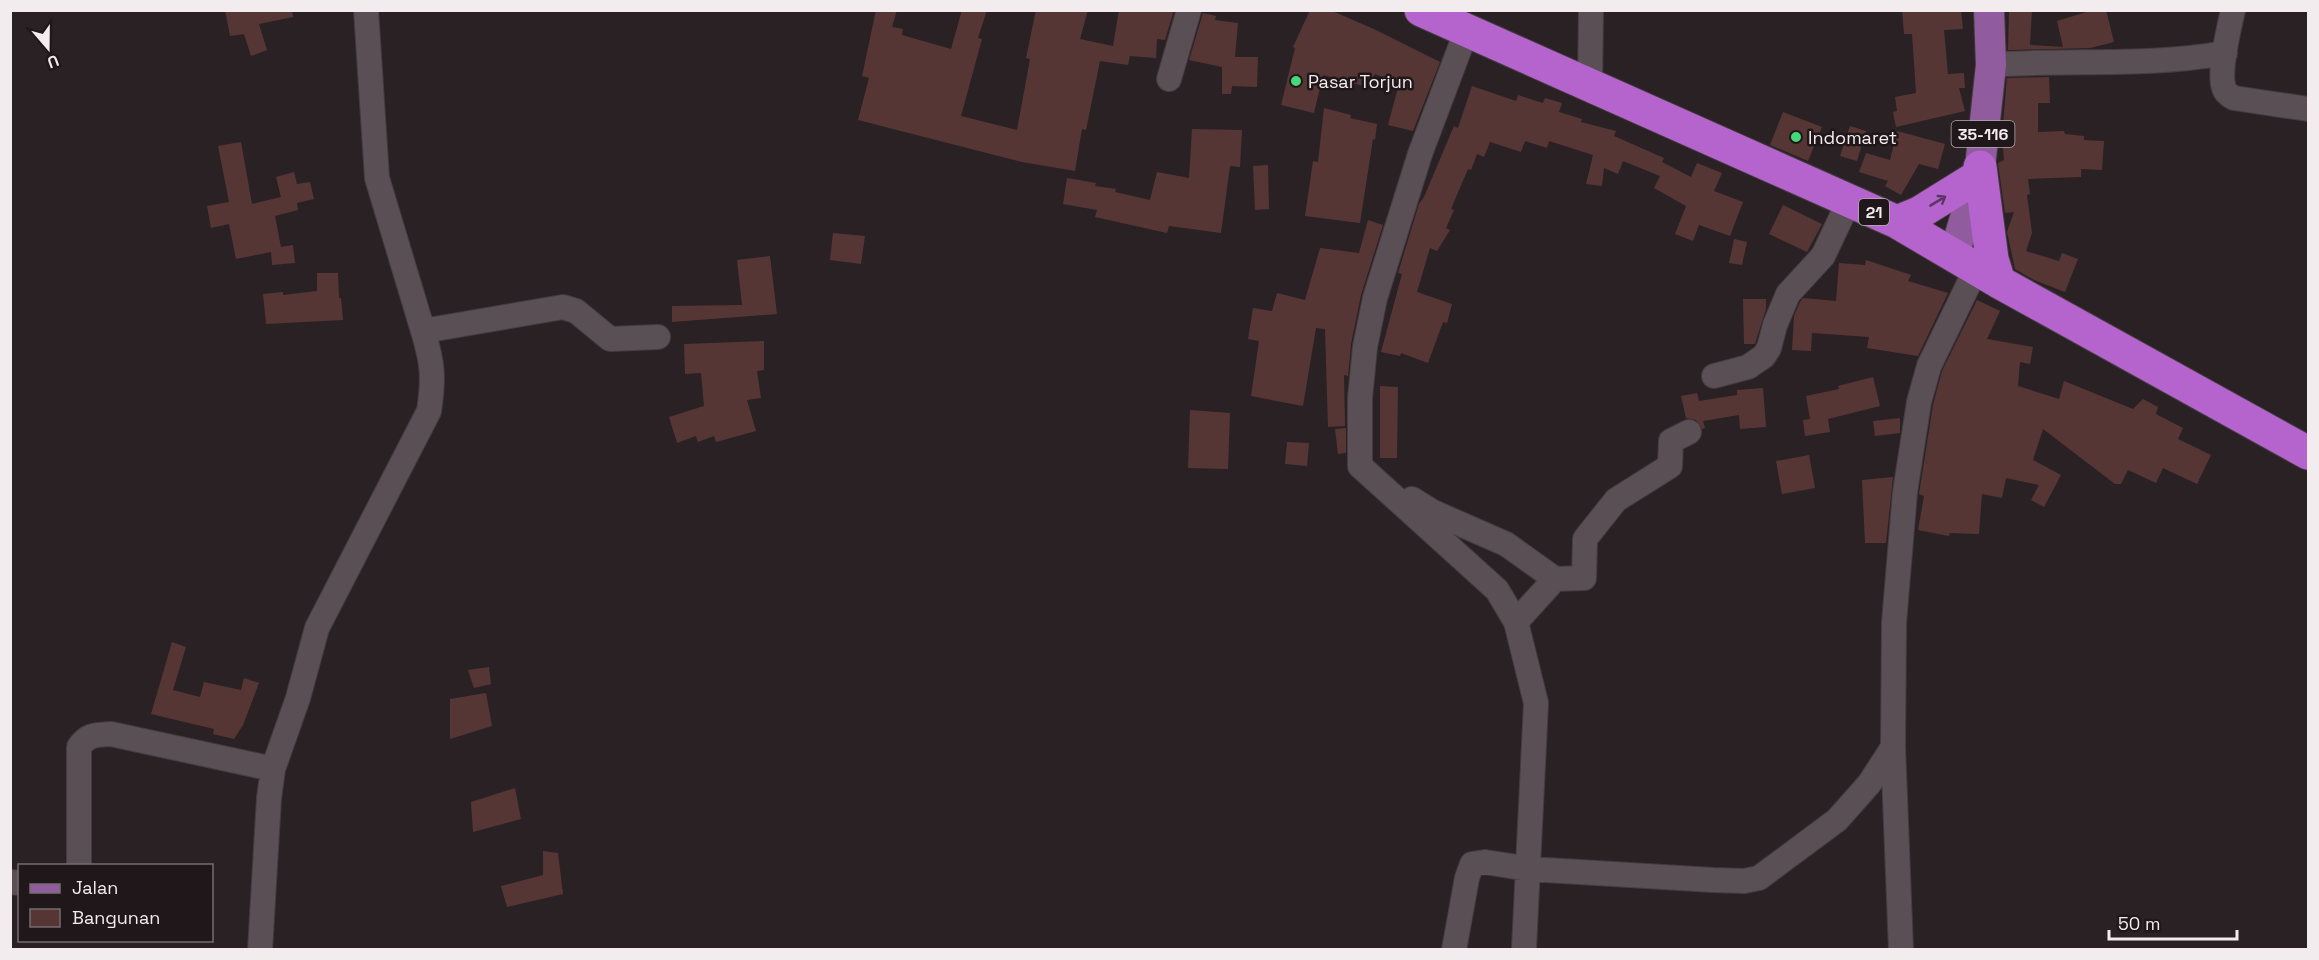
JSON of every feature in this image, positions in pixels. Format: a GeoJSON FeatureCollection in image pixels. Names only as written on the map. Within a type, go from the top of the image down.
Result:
{"type":"FeatureCollection","features":[{"type":"Feature","properties":{"kind":"highway","name":"21"},"geometry":{"type":"LineString","coordinates":[[1420,10],[1897,222],[2308,453]]}},
{"type":"Feature","properties":{"kind":"highway"},"geometry":{"type":"LineString","coordinates":[[1897,222],[1919,213],[1978,172],[1992,259],[1976,268]]}},
{"type":"Feature","properties":{"kind":"main road","name":"35-116"},"geometry":{"type":"LineString","coordinates":[[1976,268],[1978,172],[1991,65],[1989,10]]}},
{"type":"Feature","properties":{"kind":"street"},"geometry":{"type":"LineString","coordinates":[[260,950],[269,798],[273,769],[298,698],[317,628],[429,411],[434,381],[423,332],[377,178],[366,10]]}},
{"type":"Feature","properties":{"kind":"street"},"geometry":{"type":"LineString","coordinates":[[1169,79],[1189,10]]}},
{"type":"Feature","properties":{"kind":"street"},"geometry":{"type":"LineString","coordinates":[[1590,85],[1592,10]]}},
{"type":"Feature","properties":{"kind":"street"},"geometry":{"type":"LineString","coordinates":[[2233,10],[2225,53],[2223,86],[2230,96],[2308,109]]}},
{"type":"Feature","properties":{"kind":"street"},"geometry":{"type":"LineString","coordinates":[[1466,32],[1420,154],[1375,298],[1365,347],[1360,398],[1360,466],[1497,590],[1516,622],[1536,703],[1524,948]]}},
{"type":"Feature","properties":{"kind":"street"},"geometry":{"type":"LineString","coordinates":[[1991,65],[2037,62],[2161,62],[2225,53]]}},
{"type":"Feature","properties":{"kind":"street"},"geometry":{"type":"LineString","coordinates":[[1714,376],[1748,367],[1764,356],[1788,294],[1823,256],[1849,201]]}},
{"type":"Feature","properties":{"kind":"street"},"geometry":{"type":"LineString","coordinates":[[1902,936],[1893,747],[1894,623],[1905,492],[1919,402],[1929,366],[1976,268]]}},
{"type":"Feature","properties":{"kind":"street"},"geometry":{"type":"LineString","coordinates":[[423,332],[558,306],[573,309],[610,339],[658,337]]}},
{"type":"Feature","properties":{"kind":"street"},"geometry":{"type":"LineString","coordinates":[[1360,466],[1433,512],[1506,544],[1555,579],[1584,578],[1585,539],[1616,500],[1670,466],[1671,441],[1689,432]]}},
{"type":"Feature","properties":{"kind":"street"},"geometry":{"type":"LineString","coordinates":[[1516,622],[1555,579]]}},
{"type":"Feature","properties":{"kind":"street"},"geometry":{"type":"LineString","coordinates":[[79,864],[79,747],[90,735],[111,734],[273,769]]}},
{"type":"Feature","properties":{"kind":"street"},"geometry":{"type":"LineString","coordinates":[[1454,950],[1467,878],[1472,864],[1485,862],[1529,869],[1713,880],[1744,881],[1759,878],[1837,820],[1869,784],[1893,747]]}},
{"type":"Feature","properties":{"kind":"building"},"geometry":{"type":"Polygon","coordinates":[[[225,10],[292,10],[293,17],[259,24],[267,50],[251,56],[244,34],[230,36],[225,10]]]}},
{"type":"Feature","properties":{"kind":"building"},"geometry":{"type":"Polygon","coordinates":[[[876,10],[897,10],[892,27],[903,29],[902,35],[951,49],[962,10],[987,10],[978,38],[982,39],[961,116],[1017,130],[1030,59],[1026,58],[1036,10],[1088,10],[1080,39],[1113,46],[1119,10],[1174,10],[1165,40],[1157,39],[1156,58],[1130,56],[1128,65],[1100,61],[1086,130],[1082,129],[1075,171],[1022,162],[858,120],[869,78],[862,76],[876,10]]]}},
{"type":"Feature","properties":{"kind":"building"},"geometry":{"type":"Polygon","coordinates":[[[1310,10],[1330,10],[1440,62],[1413,131],[1388,125],[1399,84],[1375,74],[1371,88],[1323,75],[1314,113],[1281,105],[1295,48],[1293,47],[1310,10]]]}},
{"type":"Feature","properties":{"kind":"building"},"geometry":{"type":"Polygon","coordinates":[[[1902,10],[1961,10],[1963,29],[1944,30],[1948,74],[1964,73],[1965,88],[1959,88],[1965,111],[1896,127],[1893,112],[1897,111],[1895,97],[1916,93],[1912,34],[1904,34],[1902,10]]]}},
{"type":"Feature","properties":{"kind":"building"},"geometry":{"type":"Polygon","coordinates":[[[2009,10],[2032,10],[2030,45],[2063,47],[2057,21],[2093,10],[2106,10],[2114,42],[2090,48],[2008,50],[2009,10]]]}},
{"type":"Feature","properties":{"kind":"building"},"geometry":{"type":"Polygon","coordinates":[[[1203,13],[1216,16],[1215,20],[1238,23],[1235,57],[1258,57],[1257,87],[1232,86],[1231,94],[1222,94],[1222,67],[1189,60],[1203,13]]]}},
{"type":"Feature","properties":{"kind":"building"},"geometry":{"type":"Polygon","coordinates":[[[2049,77],[2050,103],[2038,103],[2038,132],[2064,131],[2065,134],[2084,136],[2084,140],[2104,141],[2102,170],[2081,169],[2081,177],[2028,179],[2030,194],[2027,195],[2032,233],[2026,251],[2059,261],[2062,253],[2078,259],[2065,292],[2034,280],[2015,269],[2007,232],[2014,212],[2005,213],[1998,163],[2004,160],[2002,135],[2007,78],[2049,77]]]}},
{"type":"Feature","properties":{"kind":"building"},"geometry":{"type":"Polygon","coordinates":[[[1472,86],[1516,101],[1518,95],[1543,103],[1545,98],[1562,103],[1559,112],[1582,119],[1581,122],[1616,131],[1614,136],[1664,158],[1662,162],[1691,177],[1697,163],[1722,173],[1714,191],[1743,202],[1730,236],[1699,225],[1693,241],[1675,234],[1686,206],[1654,188],[1660,176],[1623,161],[1618,174],[1604,168],[1602,186],[1586,184],[1593,155],[1549,141],[1547,148],[1525,141],[1521,152],[1490,142],[1484,157],[1477,154],[1471,170],[1468,169],[1451,209],[1454,210],[1446,228],[1450,230],[1437,251],[1430,248],[1417,292],[1452,304],[1447,323],[1443,322],[1428,363],[1401,353],[1400,356],[1381,352],[1402,274],[1398,273],[1419,204],[1454,126],[1458,128],[1472,86]]]}},
{"type":"Feature","properties":{"kind":"building"},"geometry":{"type":"Polygon","coordinates":[[[1324,108],[1351,115],[1350,118],[1377,124],[1360,223],[1305,216],[1313,161],[1318,162],[1324,108]]]}},
{"type":"Feature","properties":{"kind":"building","name":"Indomaret"},"geometry":{"type":"Polygon","coordinates":[[[1783,112],[1822,127],[1808,161],[1770,145],[1783,112]]]}},
{"type":"Feature","properties":{"kind":"building"},"geometry":{"type":"Polygon","coordinates":[[[1850,126],[1866,131],[1857,161],[1840,156],[1850,126]]]}},
{"type":"Feature","properties":{"kind":"building"},"geometry":{"type":"Polygon","coordinates":[[[1192,129],[1242,130],[1240,167],[1230,166],[1221,233],[1169,226],[1167,233],[1095,217],[1097,210],[1063,204],[1067,178],[1096,183],[1095,186],[1116,189],[1115,192],[1150,200],[1157,172],[1189,178],[1192,129]]]}},
{"type":"Feature","properties":{"kind":"building"},"geometry":{"type":"Polygon","coordinates":[[[1897,131],[1945,144],[1938,169],[1919,164],[1901,195],[1885,186],[1888,181],[1859,172],[1866,153],[1890,160],[1897,131]]]}},
{"type":"Feature","properties":{"kind":"building"},"geometry":{"type":"Polygon","coordinates":[[[241,142],[252,204],[281,197],[276,177],[294,172],[297,184],[310,182],[314,199],[297,203],[298,210],[275,216],[281,247],[293,245],[295,263],[272,265],[271,252],[236,259],[229,224],[211,228],[207,206],[229,202],[218,146],[241,142]]]}},
{"type":"Feature","properties":{"kind":"building"},"geometry":{"type":"Polygon","coordinates":[[[1268,165],[1269,209],[1255,210],[1253,166],[1268,165]]]}},
{"type":"Feature","properties":{"kind":"building"},"geometry":{"type":"Polygon","coordinates":[[[1783,205],[1822,224],[1807,252],[1769,234],[1783,205]]]}},
{"type":"Feature","properties":{"kind":"building"},"geometry":{"type":"Polygon","coordinates":[[[1368,220],[1383,225],[1361,295],[1351,344],[1348,376],[1344,375],[1345,426],[1328,427],[1325,329],[1316,328],[1303,406],[1251,396],[1259,341],[1248,339],[1253,308],[1272,311],[1277,293],[1305,300],[1320,248],[1359,253],[1368,220]]]}},
{"type":"Feature","properties":{"kind":"building"},"geometry":{"type":"Polygon","coordinates":[[[833,233],[865,236],[861,264],[830,260],[833,233]]]}},
{"type":"Feature","properties":{"kind":"building"},"geometry":{"type":"Polygon","coordinates":[[[1734,239],[1747,242],[1742,265],[1729,263],[1734,239]]]}},
{"type":"Feature","properties":{"kind":"building"},"geometry":{"type":"Polygon","coordinates":[[[770,256],[777,314],[672,322],[672,306],[742,305],[737,260],[770,256]]]}},
{"type":"Feature","properties":{"kind":"building"},"geometry":{"type":"Polygon","coordinates":[[[1866,260],[1911,275],[1908,281],[1948,293],[1918,356],[1867,348],[1869,337],[1812,333],[1811,351],[1792,350],[1794,316],[1803,298],[1836,301],[1839,263],[1865,265],[1866,260]]]}},
{"type":"Feature","properties":{"kind":"building"},"geometry":{"type":"Polygon","coordinates":[[[317,273],[338,273],[343,320],[266,324],[263,294],[283,292],[283,295],[317,291],[317,273]]]}},
{"type":"Feature","properties":{"kind":"building"},"geometry":{"type":"Polygon","coordinates":[[[1743,299],[1766,299],[1766,309],[1755,344],[1744,344],[1743,299]]]}},
{"type":"Feature","properties":{"kind":"building"},"geometry":{"type":"Polygon","coordinates":[[[1977,300],[2000,311],[1987,339],[2033,347],[2030,364],[2020,362],[2018,386],[2059,399],[2064,381],[2133,409],[2143,399],[2158,407],[2156,414],[2183,428],[2178,439],[2211,455],[2197,484],[2163,468],[2156,483],[2128,470],[2121,484],[2115,484],[2043,429],[2033,460],[2061,475],[2044,507],[2031,500],[2039,485],[2006,478],[2002,498],[1982,494],[1979,534],[1950,533],[1949,536],[1918,530],[1924,496],[1919,494],[1933,405],[1942,371],[1977,300]]]}},
{"type":"Feature","properties":{"kind":"building"},"geometry":{"type":"Polygon","coordinates":[[[764,341],[764,370],[757,371],[761,398],[747,400],[756,431],[716,442],[714,436],[698,442],[696,436],[677,443],[669,417],[704,406],[701,373],[685,374],[684,344],[764,341]]]}},
{"type":"Feature","properties":{"kind":"building"},"geometry":{"type":"Polygon","coordinates":[[[1873,377],[1880,406],[1828,419],[1830,432],[1805,436],[1803,420],[1810,419],[1806,396],[1839,389],[1838,386],[1873,377]]]}},
{"type":"Feature","properties":{"kind":"building"},"geometry":{"type":"Polygon","coordinates":[[[1380,386],[1398,387],[1397,458],[1380,458],[1380,386]]]}},
{"type":"Feature","properties":{"kind":"building"},"geometry":{"type":"Polygon","coordinates":[[[1763,388],[1766,427],[1740,429],[1739,415],[1703,421],[1705,428],[1702,429],[1696,420],[1686,418],[1681,396],[1697,393],[1699,401],[1737,395],[1737,390],[1763,388]]]}},
{"type":"Feature","properties":{"kind":"building"},"geometry":{"type":"Polygon","coordinates":[[[1190,410],[1230,413],[1228,469],[1188,468],[1190,410]]]}},
{"type":"Feature","properties":{"kind":"building"},"geometry":{"type":"Polygon","coordinates":[[[1900,418],[1900,433],[1875,436],[1873,421],[1900,418]]]}},
{"type":"Feature","properties":{"kind":"building"},"geometry":{"type":"Polygon","coordinates":[[[1346,428],[1346,453],[1338,454],[1335,429],[1346,428]]]}},
{"type":"Feature","properties":{"kind":"building"},"geometry":{"type":"Polygon","coordinates":[[[1287,442],[1309,443],[1307,466],[1285,464],[1287,442]]]}},
{"type":"Feature","properties":{"kind":"building"},"geometry":{"type":"Polygon","coordinates":[[[1809,455],[1815,488],[1782,494],[1776,461],[1809,455]]]}},
{"type":"Feature","properties":{"kind":"building"},"geometry":{"type":"Polygon","coordinates":[[[1893,477],[1886,543],[1865,543],[1862,480],[1893,477]]]}},
{"type":"Feature","properties":{"kind":"building"},"geometry":{"type":"Polygon","coordinates":[[[172,642],[186,647],[173,690],[200,697],[204,682],[241,690],[244,678],[259,683],[243,725],[234,739],[213,734],[214,729],[151,714],[172,642]]]}},
{"type":"Feature","properties":{"kind":"building"},"geometry":{"type":"Polygon","coordinates":[[[489,667],[491,684],[474,688],[468,670],[489,667]]]}},
{"type":"Feature","properties":{"kind":"building"},"geometry":{"type":"Polygon","coordinates":[[[486,693],[492,726],[450,739],[450,699],[486,693]]]}},
{"type":"Feature","properties":{"kind":"building"},"geometry":{"type":"Polygon","coordinates":[[[515,788],[521,819],[473,832],[471,802],[515,788]]]}},
{"type":"Feature","properties":{"kind":"building"},"geometry":{"type":"Polygon","coordinates":[[[543,851],[558,853],[563,894],[507,907],[501,886],[543,875],[543,851]]]}},
{"type":"Feature","properties":{"kind":"place","name":"Pasar Torjun"},"geometry":{"type":"Point","coordinates":[1296,81]}},
{"type":"Feature","properties":{"kind":"place","name":"Indomaret"},"geometry":{"type":"Point","coordinates":[1796,137]}}]}
